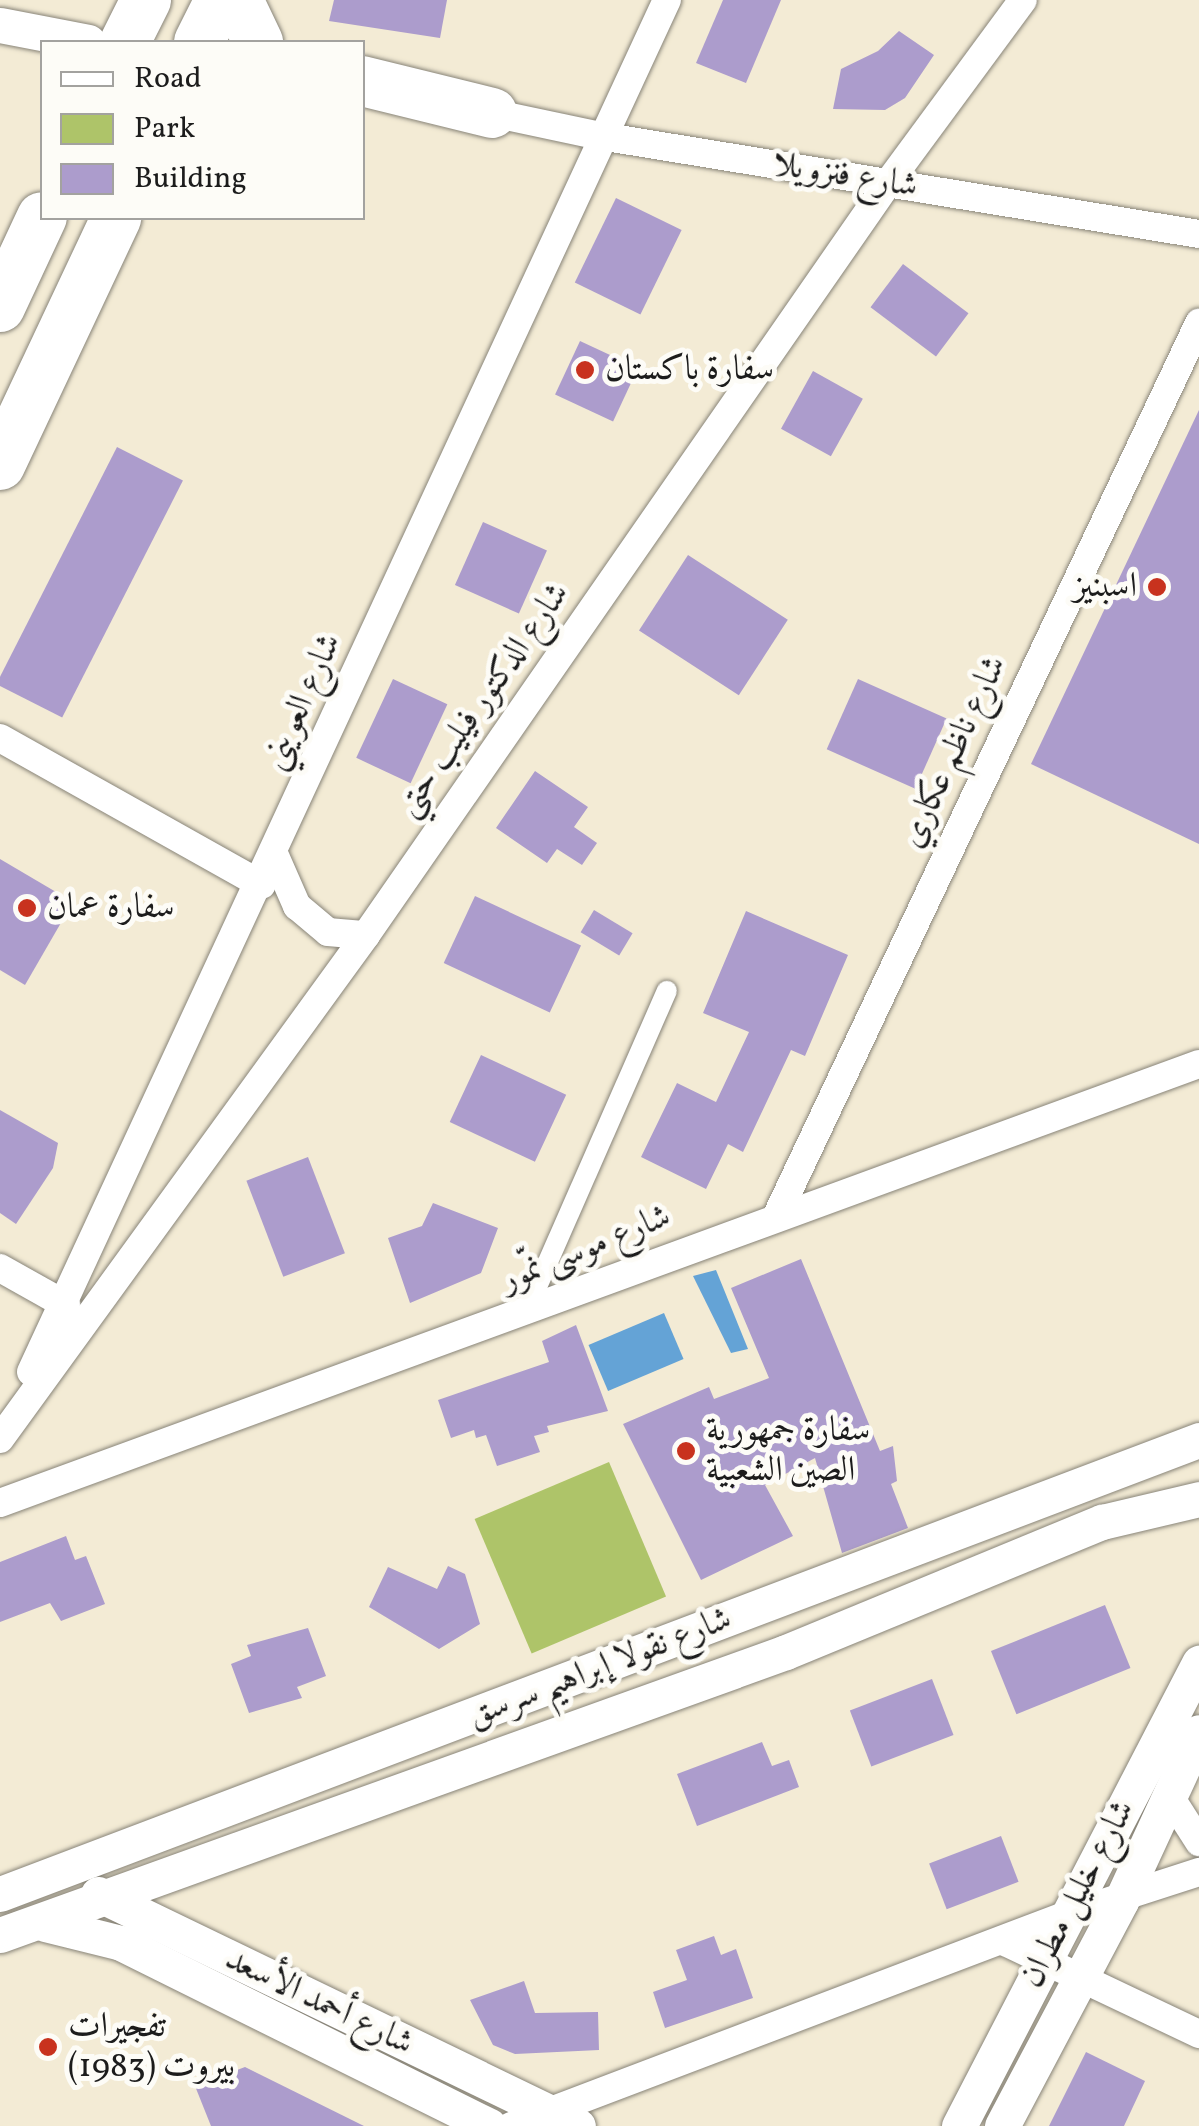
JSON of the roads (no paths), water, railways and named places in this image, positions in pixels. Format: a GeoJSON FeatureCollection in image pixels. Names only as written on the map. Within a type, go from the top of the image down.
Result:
{"type":"FeatureCollection","features":[{"type":"Feature","properties":{"kind":"highway"},"geometry":{"type":"LineString","coordinates":[[125,40],[146,0]]}},
{"type":"Feature","properties":{"kind":"highway"},"geometry":{"type":"LineString","coordinates":[[201,40],[220,0]]}},
{"type":"Feature","properties":{"kind":"highway"},"geometry":{"type":"LineString","coordinates":[[238,0],[257,40]]}},
{"type":"Feature","properties":{"kind":"highway"},"geometry":{"type":"LineString","coordinates":[[365,83],[492,112]]}},
{"type":"Feature","properties":{"kind":"highway"},"geometry":{"type":"LineString","coordinates":[[365,99],[492,112]]}},
{"type":"Feature","properties":{"kind":"highway"},"geometry":{"type":"LineString","coordinates":[[0,307],[40,220]]}},
{"type":"Feature","properties":{"kind":"highway"},"geometry":{"type":"LineString","coordinates":[[0,464],[115,220]]}},
{"type":"Feature","properties":{"kind":"street","name":"شارع العويني"},"geometry":{"type":"LineString","coordinates":[[0,1430],[66,1305],[262,885],[600,136],[667,0]]}},
{"type":"Feature","properties":{"kind":"street","name":"شارع الدكتور فيليب حتي"},"geometry":{"type":"LineString","coordinates":[[0,1439],[366,935],[888,183],[1024,0]]}},
{"type":"Feature","properties":{"kind":"street"},"geometry":{"type":"LineString","coordinates":[[0,26],[77,40]]}},
{"type":"Feature","properties":{"kind":"street","name":"شارع فنزويلا"},"geometry":{"type":"LineString","coordinates":[[492,112],[600,136],[1199,234]]}},
{"type":"Feature","properties":{"kind":"street","name":"شارع ناظم عكاري"},"geometry":{"type":"LineString","coordinates":[[778,1213],[1199,323]]}},
{"type":"Feature","properties":{"kind":"street"},"geometry":{"type":"LineString","coordinates":[[0,738],[262,885]]}},
{"type":"Feature","properties":{"kind":"street"},"geometry":{"type":"LineString","coordinates":[[275,856],[297,906],[328,932],[366,935]]}},
{"type":"Feature","properties":{"kind":"street"},"geometry":{"type":"LineString","coordinates":[[525,1314],[667,991]]}},
{"type":"Feature","properties":{"kind":"street","name":"شارع موسى نمّور"},"geometry":{"type":"LineString","coordinates":[[0,1504],[525,1314],[778,1213],[1199,1064]]}},
{"type":"Feature","properties":{"kind":"street"},"geometry":{"type":"LineString","coordinates":[[0,1268],[66,1305]]}},
{"type":"Feature","properties":{"kind":"street","name":"شارع نقولا إبراهيم سرسق"},"geometry":{"type":"LineString","coordinates":[[0,1894],[1199,1440]]}},
{"type":"Feature","properties":{"kind":"street","name":"شارع نقولا إبراهيم سرسق"},"geometry":{"type":"LineString","coordinates":[[14,1930],[109,1900],[786,1652],[1102,1522],[1199,1500]]}},
{"type":"Feature","properties":{"kind":"street","name":"شارع خليل مطران"},"geometry":{"type":"LineString","coordinates":[[959,2126],[1199,1663]]}},
{"type":"Feature","properties":{"kind":"street","name":"شارع خليل مطران"},"geometry":{"type":"LineString","coordinates":[[1002,2126],[1121,1901],[1199,1732]]}},
{"type":"Feature","properties":{"kind":"street"},"geometry":{"type":"LineString","coordinates":[[1169,1796],[1199,1842]]}},
{"type":"Feature","properties":{"kind":"street","name":"شارع أحمد الأسعد"},"geometry":{"type":"LineString","coordinates":[[64,1872],[109,1900],[562,2119]]}},
{"type":"Feature","properties":{"kind":"street"},"geometry":{"type":"LineString","coordinates":[[511,2126],[562,2119],[1069,1914],[1121,1901],[1199,1872]]}},
{"type":"Feature","properties":{"kind":"street","name":"شارع أحمد الأسعد"},"geometry":{"type":"LineString","coordinates":[[14,1930],[79,1928],[121,1943],[489,2126]]}},
{"type":"Feature","properties":{"kind":"street"},"geometry":{"type":"LineString","coordinates":[[1006,1942],[1199,2034]]}},
{"type":"Feature","properties":{"kind":"water"},"geometry":{"type":"Polygon","coordinates":[[[716,1270],[748,1349],[731,1353],[693,1276],[716,1270]]]}},
{"type":"Feature","properties":{"kind":"water"},"geometry":{"type":"Polygon","coordinates":[[[664,1313],[684,1359],[608,1391],[589,1345],[664,1313]]]}},
{"type":"Feature","properties":{"kind":"place","name":"سفارة باكستان"},"geometry":{"type":"Point","coordinates":[585,370]}},
{"type":"Feature","properties":{"kind":"place","name":"اسبنيز"},"geometry":{"type":"Point","coordinates":[1157,587]}},
{"type":"Feature","properties":{"kind":"place","name":"سفارة عمان"},"geometry":{"type":"Point","coordinates":[27,908]}},
{"type":"Feature","properties":{"kind":"place","name":"سفارة جمهورية الصين الشعبية"},"geometry":{"type":"Point","coordinates":[686,1451]}},
{"type":"Feature","properties":{"kind":"place","name":"تفجيرات بيروت (1983)"},"geometry":{"type":"Point","coordinates":[48,2047]}}]}
